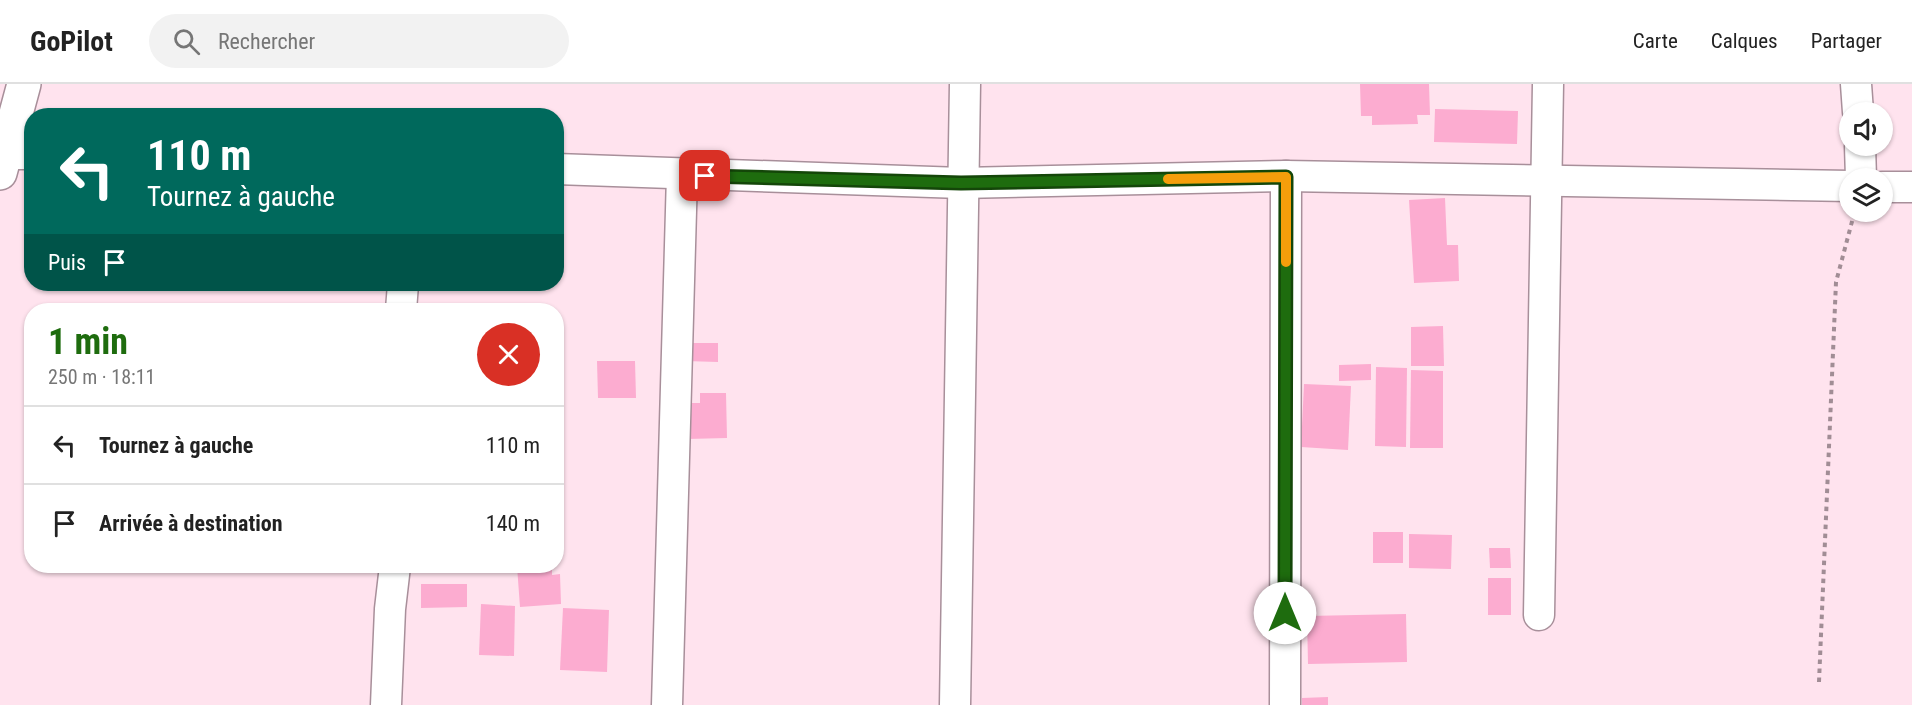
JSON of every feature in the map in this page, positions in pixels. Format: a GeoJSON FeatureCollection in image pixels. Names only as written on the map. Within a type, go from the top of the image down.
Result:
{"type":"FeatureCollection","features":[{"type":"Feature","properties":{"kind":"street"},"geometry":{"type":"LineString","coordinates":[[12,160],[24,84]]}},
{"type":"Feature","properties":{"kind":"street"},"geometry":{"type":"LineString","coordinates":[[955,705],[964,84]]}},
{"type":"Feature","properties":{"kind":"street"},"geometry":{"type":"LineString","coordinates":[[1539,615],[1548,84]]}},
{"type":"Feature","properties":{"kind":"street"},"geometry":{"type":"LineString","coordinates":[[1856,84],[1857,102]]}},
{"type":"Feature","properties":{"kind":"street"},"geometry":{"type":"LineString","coordinates":[[564,169],[961,183],[1286,177],[1547,179],[1839,186]]}},
{"type":"Feature","properties":{"kind":"street"},"geometry":{"type":"LineString","coordinates":[[667,705],[682,175]]}},
{"type":"Feature","properties":{"kind":"street"},"geometry":{"type":"LineString","coordinates":[[1285,705],[1286,177]]}},
{"type":"Feature","properties":{"kind":"street"},"geometry":{"type":"LineString","coordinates":[[1893,187],[1912,187]]}},
{"type":"Feature","properties":{"kind":"street"},"geometry":{"type":"LineString","coordinates":[[386,705],[390,609],[394,573]]}},
{"type":"Feature","properties":{"kind":"path"},"geometry":{"type":"LineString","coordinates":[[1819,682],[1836,282],[1852,222]]}},
{"type":"Feature","properties":{"kind":"building"},"geometry":{"type":"Polygon","coordinates":[[[1360,84],[1429,84],[1430,115],[1417,115],[1418,124],[1372,125],[1372,116],[1361,116],[1360,84]]]}},
{"type":"Feature","properties":{"kind":"building"},"geometry":{"type":"Polygon","coordinates":[[[1435,109],[1518,111],[1517,144],[1434,142],[1435,109]]]}},
{"type":"Feature","properties":{"kind":"building"},"geometry":{"type":"Polygon","coordinates":[[[1445,198],[1447,245],[1458,245],[1459,281],[1414,283],[1409,200],[1445,198]]]}},
{"type":"Feature","properties":{"kind":"building"},"geometry":{"type":"Polygon","coordinates":[[[1443,326],[1444,366],[1411,366],[1411,327],[1443,326]]]}},
{"type":"Feature","properties":{"kind":"building"},"geometry":{"type":"Polygon","coordinates":[[[685,343],[718,343],[718,362],[685,361],[685,343]]]}},
{"type":"Feature","properties":{"kind":"building"},"geometry":{"type":"Polygon","coordinates":[[[597,361],[635,361],[636,398],[598,398],[597,361]]]}},
{"type":"Feature","properties":{"kind":"building"},"geometry":{"type":"Polygon","coordinates":[[[1371,364],[1371,380],[1339,381],[1339,365],[1371,364]]]}},
{"type":"Feature","properties":{"kind":"building"},"geometry":{"type":"Polygon","coordinates":[[[1376,367],[1407,368],[1406,447],[1375,446],[1376,367]]]}},
{"type":"Feature","properties":{"kind":"building"},"geometry":{"type":"Polygon","coordinates":[[[1411,370],[1443,371],[1443,448],[1410,448],[1411,370]]]}},
{"type":"Feature","properties":{"kind":"building"},"geometry":{"type":"Polygon","coordinates":[[[1304,384],[1351,386],[1348,450],[1301,447],[1304,384]]]}},
{"type":"Feature","properties":{"kind":"building"},"geometry":{"type":"Polygon","coordinates":[[[700,393],[726,393],[727,438],[687,439],[686,403],[700,403],[700,393]]]}},
{"type":"Feature","properties":{"kind":"building"},"geometry":{"type":"Polygon","coordinates":[[[1373,532],[1403,532],[1403,563],[1373,563],[1373,532]]]}},
{"type":"Feature","properties":{"kind":"building"},"geometry":{"type":"Polygon","coordinates":[[[1409,534],[1452,535],[1451,569],[1409,568],[1409,534]]]}},
{"type":"Feature","properties":{"kind":"building"},"geometry":{"type":"Polygon","coordinates":[[[1489,548],[1510,548],[1511,568],[1490,568],[1489,548]]]}},
{"type":"Feature","properties":{"kind":"building"},"geometry":{"type":"Polygon","coordinates":[[[518,573],[560,574],[561,604],[520,607],[518,573]]]}},
{"type":"Feature","properties":{"kind":"building"},"geometry":{"type":"Polygon","coordinates":[[[1488,578],[1511,578],[1511,615],[1488,615],[1488,578]]]}},
{"type":"Feature","properties":{"kind":"building"},"geometry":{"type":"Polygon","coordinates":[[[421,584],[467,584],[467,607],[421,608],[421,584]]]}},
{"type":"Feature","properties":{"kind":"building"},"geometry":{"type":"Polygon","coordinates":[[[481,604],[515,606],[514,656],[479,655],[481,604]]]}},
{"type":"Feature","properties":{"kind":"building"},"geometry":{"type":"Polygon","coordinates":[[[563,608],[609,610],[607,672],[560,670],[563,608]]]}},
{"type":"Feature","properties":{"kind":"building"},"geometry":{"type":"Polygon","coordinates":[[[1406,614],[1407,662],[1308,664],[1307,616],[1406,614]]]}},
{"type":"Feature","properties":{"kind":"building"},"geometry":{"type":"Polygon","coordinates":[[[1328,697],[1328,705],[1302,705],[1302,698],[1328,697]]]}},
{"type":"Feature","properties":{"kind":"slow traffic"},"geometry":{"type":"LineString","coordinates":[[1168,179],[1286,177],[1286,262]]}},
{"type":"Feature","properties":{"kind":"route"},"geometry":{"type":"LineString","coordinates":[[705,176],[961,183],[1286,177],[1285,613]]}}]}
